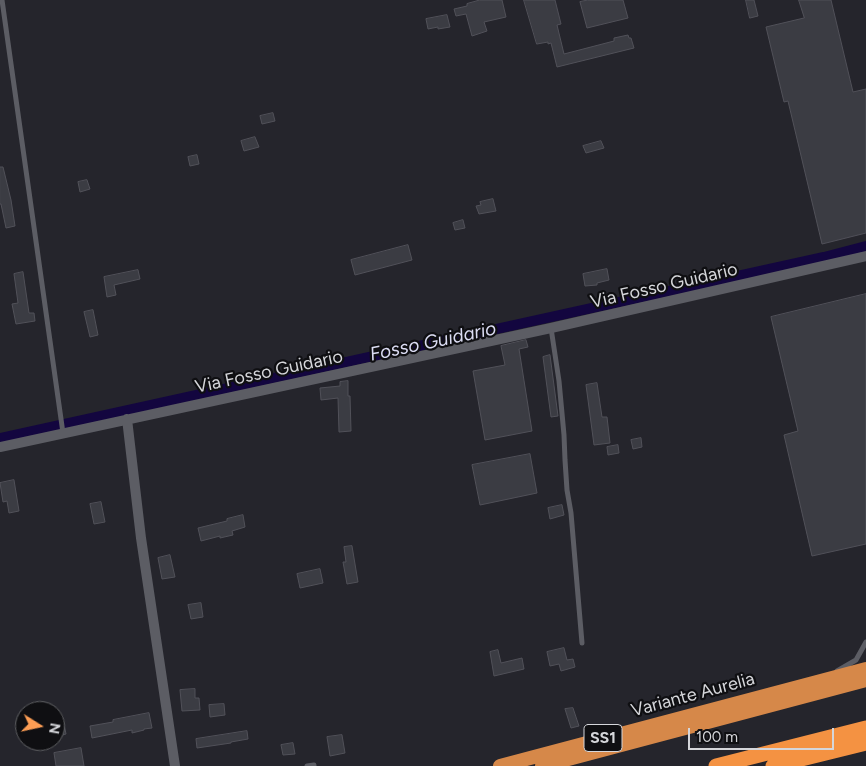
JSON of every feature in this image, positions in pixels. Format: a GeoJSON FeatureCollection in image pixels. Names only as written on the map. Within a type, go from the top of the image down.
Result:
{"type":"FeatureCollection","features":[{"type":"Feature","properties":{"kind":"highway","name":"Variante Aurelia"},"geometry":{"type":"LineString","coordinates":[[500,766],[866,669]]}},
{"type":"Feature","properties":{"kind":"highway","name":"Variante Aurelia"},"geometry":{"type":"LineString","coordinates":[[542,766],[866,680]]}},
{"type":"Feature","properties":{"kind":"highway"},"geometry":{"type":"LineString","coordinates":[[716,766],[866,728]]}},
{"type":"Feature","properties":{"kind":"highway"},"geometry":{"type":"LineString","coordinates":[[773,766],[866,743]]}},
{"type":"Feature","properties":{"kind":"street","name":"Via Fosso Guidario"},"geometry":{"type":"LineString","coordinates":[[0,447],[63,431],[551,328],[866,256]]}},
{"type":"Feature","properties":{"kind":"street"},"geometry":{"type":"LineString","coordinates":[[127,419],[141,538],[175,766]]}},
{"type":"Feature","properties":{"kind":"lane"},"geometry":{"type":"LineString","coordinates":[[2,0],[63,431]]}},
{"type":"Feature","properties":{"kind":"lane"},"geometry":{"type":"LineString","coordinates":[[551,328],[559,381],[564,435],[564,460],[571,513],[582,643]]}},
{"type":"Feature","properties":{"kind":"lane"},"geometry":{"type":"LineString","coordinates":[[823,680],[856,660],[866,642]]}},
{"type":"Feature","properties":{"kind":"lane"},"geometry":{"type":"LineString","coordinates":[[307,766],[314,765]]}},
{"type":"Feature","properties":{"kind":"building"},"geometry":{"type":"Polygon","coordinates":[[[480,0],[502,0],[506,17],[484,22],[487,31],[472,36],[466,14],[456,16],[454,9],[480,0]]]}},
{"type":"Feature","properties":{"kind":"building"},"geometry":{"type":"Polygon","coordinates":[[[524,0],[555,0],[561,24],[557,25],[564,54],[614,41],[614,38],[628,35],[634,48],[557,67],[551,43],[537,44],[524,0]]]}},
{"type":"Feature","properties":{"kind":"building"},"geometry":{"type":"Polygon","coordinates":[[[588,0],[623,0],[628,18],[587,28],[580,2],[588,0]]]}},
{"type":"Feature","properties":{"kind":"building"},"geometry":{"type":"Polygon","coordinates":[[[746,0],[754,0],[758,16],[750,18],[746,0]]]}},
{"type":"Feature","properties":{"kind":"building"},"geometry":{"type":"Polygon","coordinates":[[[799,0],[831,0],[853,92],[866,89],[866,233],[822,244],[788,101],[784,102],[766,27],[804,18],[799,0]]]}},
{"type":"Feature","properties":{"kind":"building"},"geometry":{"type":"Polygon","coordinates":[[[447,15],[450,27],[428,29],[426,19],[447,15]]]}},
{"type":"Feature","properties":{"kind":"building"},"geometry":{"type":"Polygon","coordinates":[[[273,113],[275,121],[262,124],[260,116],[273,113]]]}},
{"type":"Feature","properties":{"kind":"building"},"geometry":{"type":"Polygon","coordinates":[[[255,137],[259,147],[244,151],[241,141],[255,137]]]}},
{"type":"Feature","properties":{"kind":"building"},"geometry":{"type":"Polygon","coordinates":[[[601,141],[604,148],[586,153],[583,146],[601,141]]]}},
{"type":"Feature","properties":{"kind":"building"},"geometry":{"type":"Polygon","coordinates":[[[197,155],[199,164],[190,166],[188,157],[197,155]]]}},
{"type":"Feature","properties":{"kind":"building"},"geometry":{"type":"Polygon","coordinates":[[[0,167],[3,167],[15,226],[6,228],[0,204],[0,167]]]}},
{"type":"Feature","properties":{"kind":"building"},"geometry":{"type":"Polygon","coordinates":[[[87,180],[90,189],[80,192],[78,182],[87,180]]]}},
{"type":"Feature","properties":{"kind":"building"},"geometry":{"type":"Polygon","coordinates":[[[493,199],[496,211],[479,214],[476,206],[481,205],[480,202],[493,199]]]}},
{"type":"Feature","properties":{"kind":"building"},"geometry":{"type":"Polygon","coordinates":[[[463,220],[465,228],[455,230],[453,223],[463,220]]]}},
{"type":"Feature","properties":{"kind":"building"},"geometry":{"type":"Polygon","coordinates":[[[408,245],[412,260],[355,275],[351,260],[408,245]]]}},
{"type":"Feature","properties":{"kind":"building"},"geometry":{"type":"Polygon","coordinates":[[[607,269],[609,280],[597,283],[597,285],[585,286],[583,274],[607,269]]]}},
{"type":"Feature","properties":{"kind":"building"},"geometry":{"type":"Polygon","coordinates":[[[138,270],[140,279],[114,285],[116,295],[107,297],[104,277],[138,270]]]}},
{"type":"Feature","properties":{"kind":"building"},"geometry":{"type":"Polygon","coordinates":[[[23,272],[29,313],[34,313],[35,321],[16,324],[12,304],[18,303],[14,274],[23,272]]]}},
{"type":"Feature","properties":{"kind":"building"},"geometry":{"type":"Polygon","coordinates":[[[866,294],[866,544],[812,556],[784,435],[798,431],[771,317],[866,294]]]}},
{"type":"Feature","properties":{"kind":"building"},"geometry":{"type":"Polygon","coordinates":[[[93,310],[98,335],[90,337],[84,312],[93,310]]]}},
{"type":"Feature","properties":{"kind":"building"},"geometry":{"type":"Polygon","coordinates":[[[526,340],[528,347],[519,349],[532,431],[485,440],[473,371],[505,365],[501,346],[526,340]]]}},
{"type":"Feature","properties":{"kind":"building"},"geometry":{"type":"Polygon","coordinates":[[[550,355],[558,416],[551,417],[543,357],[550,355]]]}},
{"type":"Feature","properties":{"kind":"building"},"geometry":{"type":"Polygon","coordinates":[[[348,381],[351,431],[339,432],[338,398],[321,400],[320,388],[340,386],[340,382],[348,381]]]}},
{"type":"Feature","properties":{"kind":"building"},"geometry":{"type":"Polygon","coordinates":[[[597,383],[602,417],[607,417],[610,443],[594,445],[586,385],[597,383]]]}},
{"type":"Feature","properties":{"kind":"building"},"geometry":{"type":"Polygon","coordinates":[[[641,438],[642,447],[633,449],[631,440],[641,438]]]}},
{"type":"Feature","properties":{"kind":"building"},"geometry":{"type":"Polygon","coordinates":[[[618,445],[619,453],[608,455],[607,447],[618,445]]]}},
{"type":"Feature","properties":{"kind":"building"},"geometry":{"type":"Polygon","coordinates":[[[530,454],[537,493],[480,505],[472,465],[530,454]]]}},
{"type":"Feature","properties":{"kind":"building"},"geometry":{"type":"Polygon","coordinates":[[[14,480],[19,511],[9,513],[7,501],[3,502],[0,483],[14,480]]]}},
{"type":"Feature","properties":{"kind":"building"},"geometry":{"type":"Polygon","coordinates":[[[101,502],[105,522],[94,524],[90,504],[101,502]]]}},
{"type":"Feature","properties":{"kind":"building"},"geometry":{"type":"Polygon","coordinates":[[[562,505],[564,515],[550,519],[548,508],[562,505]]]}},
{"type":"Feature","properties":{"kind":"building"},"geometry":{"type":"Polygon","coordinates":[[[243,515],[245,527],[232,531],[233,535],[201,541],[198,528],[243,515]]]}},
{"type":"Feature","properties":{"kind":"building"},"geometry":{"type":"Polygon","coordinates":[[[352,546],[358,582],[347,584],[343,562],[346,562],[344,547],[352,546]]]}},
{"type":"Feature","properties":{"kind":"building"},"geometry":{"type":"Polygon","coordinates":[[[170,555],[175,577],[162,579],[158,558],[170,555]]]}},
{"type":"Feature","properties":{"kind":"building"},"geometry":{"type":"Polygon","coordinates":[[[320,569],[323,583],[300,588],[297,574],[320,569]]]}},
{"type":"Feature","properties":{"kind":"building"},"geometry":{"type":"Polygon","coordinates":[[[201,603],[203,617],[191,619],[188,605],[201,603]]]}},
{"type":"Feature","properties":{"kind":"building"},"geometry":{"type":"Polygon","coordinates":[[[564,648],[567,660],[573,659],[575,667],[561,671],[559,664],[550,666],[547,652],[564,648]]]}},
{"type":"Feature","properties":{"kind":"building"},"geometry":{"type":"Polygon","coordinates":[[[498,650],[501,663],[522,658],[524,669],[494,676],[490,652],[498,650]]]}},
{"type":"Feature","properties":{"kind":"building"},"geometry":{"type":"Polygon","coordinates":[[[195,689],[195,698],[199,698],[200,710],[182,711],[180,690],[195,689]]]}},
{"type":"Feature","properties":{"kind":"building"},"geometry":{"type":"Polygon","coordinates":[[[224,704],[225,715],[210,717],[209,705],[224,704]]]}},
{"type":"Feature","properties":{"kind":"building"},"geometry":{"type":"Polygon","coordinates":[[[573,708],[579,726],[571,728],[565,709],[573,708]]]}},
{"type":"Feature","properties":{"kind":"building"},"geometry":{"type":"Polygon","coordinates":[[[149,713],[152,728],[132,733],[132,730],[92,738],[90,726],[149,713]]]}},
{"type":"Feature","properties":{"kind":"building"},"geometry":{"type":"Polygon","coordinates":[[[247,731],[248,739],[197,748],[196,739],[247,731]]]}},
{"type":"Feature","properties":{"kind":"building"},"geometry":{"type":"Polygon","coordinates":[[[342,735],[345,753],[330,756],[327,737],[342,735]]]}},
{"type":"Feature","properties":{"kind":"building"},"geometry":{"type":"Polygon","coordinates":[[[293,743],[295,754],[283,755],[281,745],[293,743]]]}},
{"type":"Feature","properties":{"kind":"building"},"geometry":{"type":"Polygon","coordinates":[[[81,748],[84,766],[56,766],[54,753],[81,748]]]}},
{"type":"Feature","properties":{"kind":"waterway","name":"Fosso Guidario"},"geometry":{"type":"LineString","coordinates":[[0,438],[824,257],[866,246]]}}]}
